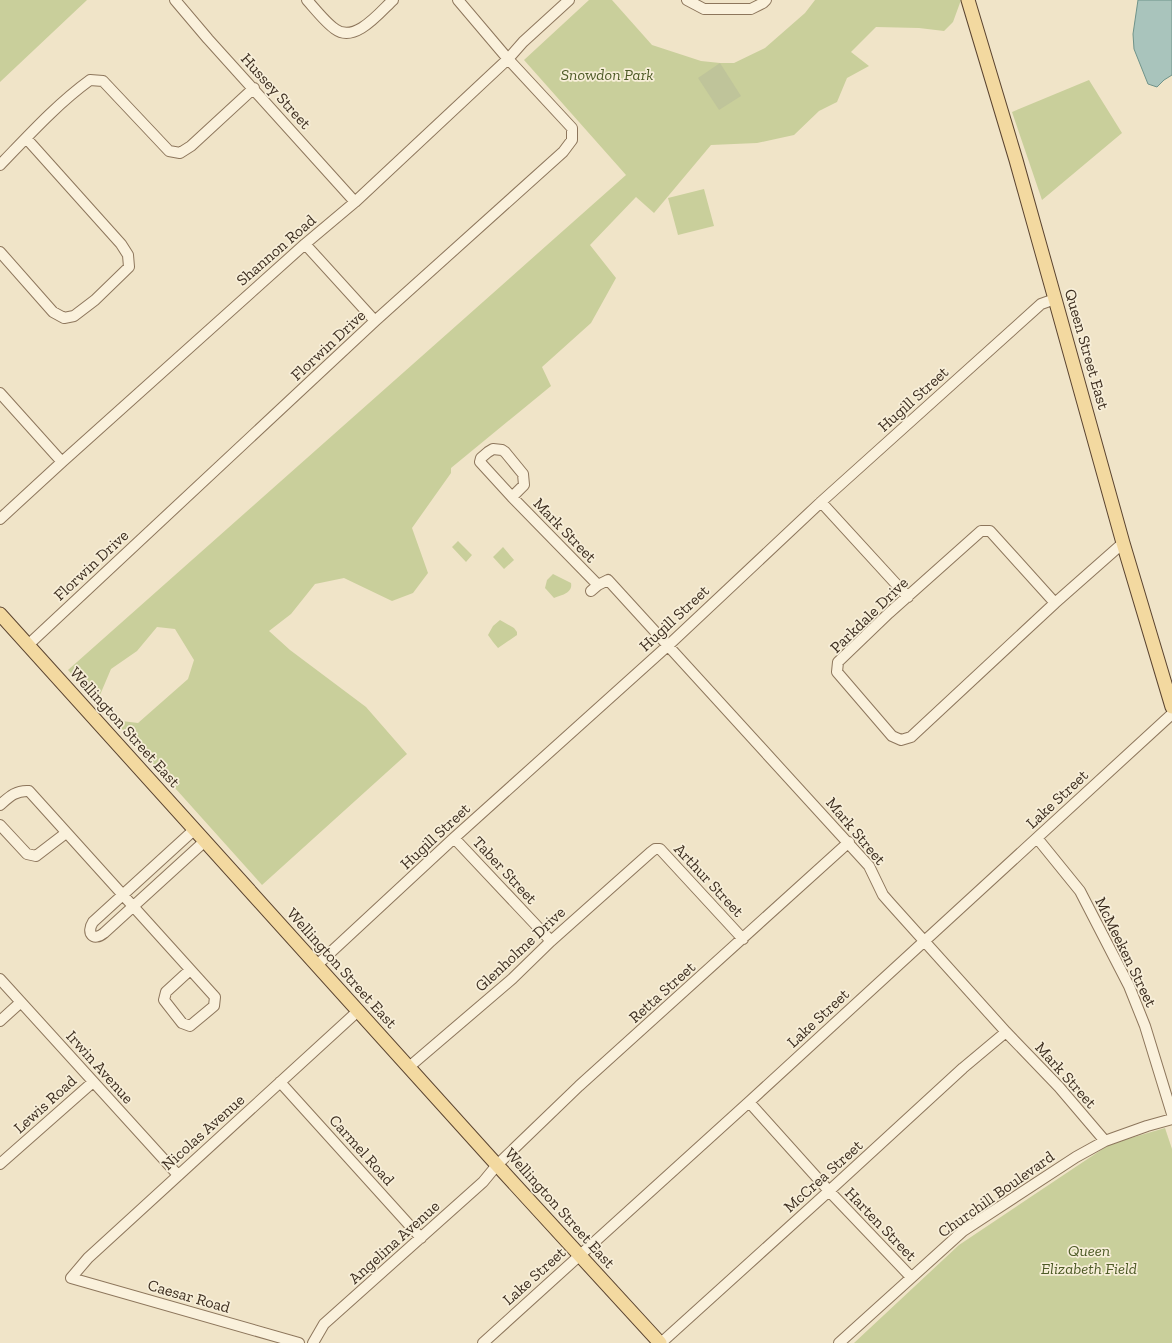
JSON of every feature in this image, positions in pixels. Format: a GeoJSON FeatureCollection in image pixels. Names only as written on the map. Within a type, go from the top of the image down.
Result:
{"type":"FeatureCollection","features":[{"type":"Feature","properties":{"kind":"main road","name":"Queen Street East"},"geometry":{"type":"LineString","coordinates":[[968,0],[1055,299],[1123,543],[1172,708]]}},
{"type":"Feature","properties":{"kind":"main road","name":"Wellington Street East"},"geometry":{"type":"LineString","coordinates":[[0,614],[358,1011],[661,1343]]}},
{"type":"Feature","properties":{"kind":"street","name":"Hussey Street"},"geometry":{"type":"LineString","coordinates":[[175,0],[208,39],[254,88],[355,202]]}},
{"type":"Feature","properties":{"kind":"street"},"geometry":{"type":"LineString","coordinates":[[307,0],[335,30],[349,34],[363,28],[393,0]]}},
{"type":"Feature","properties":{"kind":"street","name":"Florwin Drive"},"geometry":{"type":"LineString","coordinates":[[28,645],[375,321],[563,152],[572,140],[572,128],[508,59],[458,0]]}},
{"type":"Feature","properties":{"kind":"street","name":"Shannon Road"},"geometry":{"type":"LineString","coordinates":[[0,519],[305,244],[355,202],[569,0]]}},
{"type":"Feature","properties":{"kind":"street"},"geometry":{"type":"LineString","coordinates":[[687,0],[704,9],[751,9],[766,0]]}},
{"type":"Feature","properties":{"kind":"street"},"geometry":{"type":"LineString","coordinates":[[0,165],[26,138],[90,80],[103,81],[169,151],[180,153],[191,146],[254,88]]}},
{"type":"Feature","properties":{"kind":"street"},"geometry":{"type":"LineString","coordinates":[[0,252],[53,312],[64,318],[74,316],[95,300],[128,267],[128,255],[121,244],[26,138]]}},
{"type":"Feature","properties":{"kind":"street"},"geometry":{"type":"LineString","coordinates":[[305,244],[375,321]]}},
{"type":"Feature","properties":{"kind":"street","name":"Hugill Street"},"geometry":{"type":"LineString","coordinates":[[317,965],[454,838],[667,646],[822,502],[1041,304],[1055,299]]}},
{"type":"Feature","properties":{"kind":"street"},"geometry":{"type":"LineString","coordinates":[[0,393],[62,462]]}},
{"type":"Feature","properties":{"kind":"street","name":"Mark Street"},"geometry":{"type":"LineString","coordinates":[[512,497],[524,484],[524,474],[505,452],[499,449],[493,449],[485,454],[481,458],[480,462],[594,588],[608,580],[870,866],[883,895],[1006,1032],[1059,1087],[1105,1141]]}},
{"type":"Feature","properties":{"kind":"street"},"geometry":{"type":"LineString","coordinates":[[822,502],[908,597]]}},
{"type":"Feature","properties":{"kind":"street","name":"Parkdale Drive"},"geometry":{"type":"LineString","coordinates":[[1055,603],[990,531],[980,531],[838,662],[837,672],[892,736],[901,740],[910,737],[1055,603],[1123,543]]}},
{"type":"Feature","properties":{"kind":"street","name":"Lake Street"},"geometry":{"type":"LineString","coordinates":[[483,1343],[749,1102],[1172,714]]}},
{"type":"Feature","properties":{"kind":"street"},"geometry":{"type":"LineString","coordinates":[[2,799],[20,790],[28,791],[215,997],[214,1006],[190,1026],[182,1023],[164,1000],[166,992],[190,970]]}},
{"type":"Feature","properties":{"kind":"street"},"geometry":{"type":"LineString","coordinates":[[0,825],[27,854],[36,856],[66,833]]}},
{"type":"Feature","properties":{"kind":"street"},"geometry":{"type":"LineString","coordinates":[[195,830],[93,922],[90,926],[92,935],[95,937],[100,937],[205,841]]}},
{"type":"Feature","properties":{"kind":"street","name":"Taber Street"},"geometry":{"type":"LineString","coordinates":[[454,838],[551,941]]}},
{"type":"Feature","properties":{"kind":"street","name":"McMeeken Street"},"geometry":{"type":"LineString","coordinates":[[1037,838],[1080,891],[1129,986],[1145,1026],[1172,1114]]}},
{"type":"Feature","properties":{"kind":"street","name":"Retta Street"},"geometry":{"type":"LineString","coordinates":[[497,1164],[579,1086],[743,939],[848,842]]}},
{"type":"Feature","properties":{"kind":"street","name":"Arthur Street"},"geometry":{"type":"LineString","coordinates":[[650,852],[655,849],[660,849],[743,939]]}},
{"type":"Feature","properties":{"kind":"street","name":"Glenholme Drive"},"geometry":{"type":"LineString","coordinates":[[409,1067],[512,979],[551,941],[650,852]]}},
{"type":"Feature","properties":{"kind":"street","name":"Irwin Avenue"},"geometry":{"type":"LineString","coordinates":[[0,979],[178,1175]]}},
{"type":"Feature","properties":{"kind":"street"},"geometry":{"type":"LineString","coordinates":[[0,1021],[21,1002]]}},
{"type":"Feature","properties":{"kind":"street","name":"Nicolas Avenue"},"geometry":{"type":"LineString","coordinates":[[71,1278],[88,1258],[358,1011]]}},
{"type":"Feature","properties":{"kind":"street","name":"McCrea Street"},"geometry":{"type":"LineString","coordinates":[[661,1343],[963,1068],[1006,1032]]}},
{"type":"Feature","properties":{"kind":"street","name":"Lewis Road"},"geometry":{"type":"LineString","coordinates":[[0,1164],[93,1082]]}},
{"type":"Feature","properties":{"kind":"street","name":"Carmel Road"},"geometry":{"type":"LineString","coordinates":[[280,1082],[421,1238]]}},
{"type":"Feature","properties":{"kind":"street","name":"Harten Street"},"geometry":{"type":"LineString","coordinates":[[749,1102],[829,1191],[911,1277]]}},
{"type":"Feature","properties":{"kind":"street","name":"Churchill Boulevard"},"geometry":{"type":"LineString","coordinates":[[840,1343],[963,1231],[1053,1172],[1105,1141],[1172,1118]]}},
{"type":"Feature","properties":{"kind":"street","name":"Angelina Avenue"},"geometry":{"type":"LineString","coordinates":[[313,1343],[324,1324],[483,1182],[497,1164]]}},
{"type":"Feature","properties":{"kind":"street","name":"Caesar Road"},"geometry":{"type":"LineString","coordinates":[[71,1278],[299,1343]]}},
{"type":"Feature","properties":{"kind":"green space"},"geometry":{"type":"Polygon","coordinates":[[[0,0],[87,0],[0,82],[0,0]]]}},
{"type":"Feature","properties":{"kind":"green space","name":"Snowdon Park"},"geometry":{"type":"Polygon","coordinates":[[[589,0],[612,0],[652,45],[701,61],[734,63],[765,48],[805,13],[815,0],[961,0],[953,22],[944,31],[919,28],[876,27],[851,52],[869,66],[847,78],[837,102],[819,111],[794,135],[757,143],[711,145],[654,213],[636,197],[590,245],[616,278],[591,323],[542,367],[551,386],[451,468],[451,473],[412,528],[428,573],[413,593],[392,601],[344,578],[315,584],[291,614],[269,631],[290,650],[366,707],[407,754],[262,885],[114,720],[138,723],[188,679],[194,660],[175,629],[157,627],[137,651],[111,669],[97,702],[68,670],[626,175],[524,60],[589,0]]]}},
{"type":"Feature","properties":{"kind":"green space"},"geometry":{"type":"Polygon","coordinates":[[[720,63],[741,96],[719,110],[698,78],[720,63]]]}},
{"type":"Feature","properties":{"kind":"green space"},"geometry":{"type":"Polygon","coordinates":[[[1089,80],[1122,133],[1042,200],[1012,112],[1089,80]]]}},
{"type":"Feature","properties":{"kind":"green space"},"geometry":{"type":"Polygon","coordinates":[[[704,189],[714,226],[678,235],[668,198],[704,189]]]}},
{"type":"Feature","properties":{"kind":"green space"},"geometry":{"type":"Polygon","coordinates":[[[458,541],[472,555],[466,562],[452,547],[458,541]]]}},
{"type":"Feature","properties":{"kind":"green space"},"geometry":{"type":"Polygon","coordinates":[[[503,547],[514,560],[504,569],[493,557],[503,547]]]}},
{"type":"Feature","properties":{"kind":"green space"},"geometry":{"type":"Polygon","coordinates":[[[553,574],[571,583],[568,591],[563,595],[554,598],[545,588],[547,580],[553,574]]]}},
{"type":"Feature","properties":{"kind":"green space"},"geometry":{"type":"Polygon","coordinates":[[[500,620],[514,628],[517,635],[498,648],[488,635],[493,626],[500,620]]]}},
{"type":"Feature","properties":{"kind":"green space","name":"Queen Elizabeth Field"},"geometry":{"type":"Polygon","coordinates":[[[1165,1128],[1172,1149],[1172,1343],[854,1343],[959,1245],[1110,1144],[1165,1128]]]}},
{"type":"Feature","properties":{"kind":"water"},"geometry":{"type":"Polygon","coordinates":[[[1138,0],[1172,0],[1172,75],[1157,87],[1148,84],[1134,49],[1133,34],[1138,0]]]}}]}
